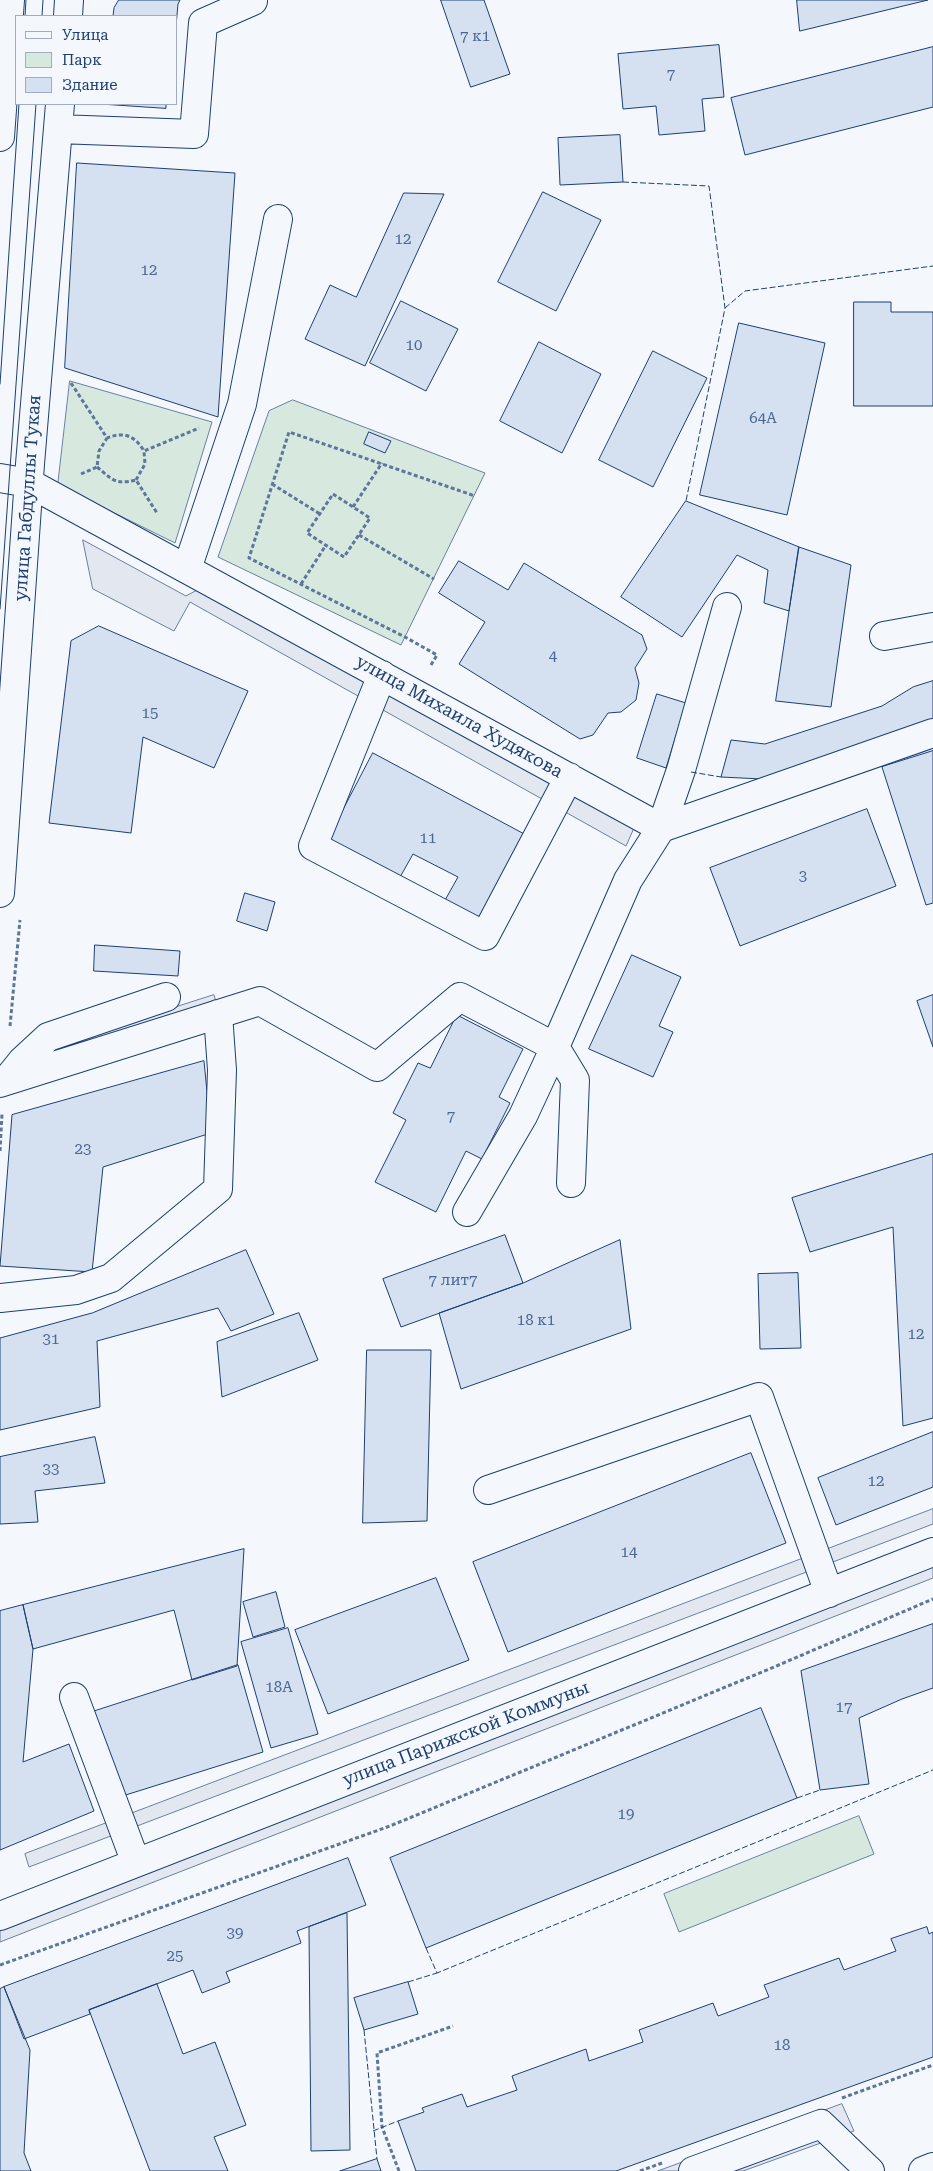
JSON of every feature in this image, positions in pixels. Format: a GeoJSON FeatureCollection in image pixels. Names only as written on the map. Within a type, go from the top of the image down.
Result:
{"type":"FeatureCollection","features":[{"type":"Feature","properties":{"kind":"street"},"geometry":{"type":"LineString","coordinates":[[0,137],[10,0]]}},
{"type":"Feature","properties":{"kind":"street"},"geometry":{"type":"LineString","coordinates":[[68,15],[69,0]]}},
{"type":"Feature","properties":{"kind":"street"},"geometry":{"type":"LineString","coordinates":[[59,117],[194,134],[204,23],[253,2]]}},
{"type":"Feature","properties":{"kind":"street","name":"улица Габдуллы Тукая"},"geometry":{"type":"LineString","coordinates":[[0,893],[29,483],[59,117]]}},
{"type":"Feature","properties":{"kind":"street"},"geometry":{"type":"LineString","coordinates":[[187,569],[242,404],[278,219]]}},
{"type":"Feature","properties":{"kind":"street","name":"улица Михаила Худякова"},"geometry":{"type":"LineString","coordinates":[[0,478],[29,483],[661,828]]}},
{"type":"Feature","properties":{"kind":"street"},"geometry":{"type":"LineString","coordinates":[[467,1212],[523,1116],[628,880],[661,828],[682,770],[727,607]]}},
{"type":"Feature","properties":{"kind":"street"},"geometry":{"type":"LineString","coordinates":[[884,636],[933,627]]}},
{"type":"Feature","properties":{"kind":"street"},"geometry":{"type":"LineString","coordinates":[[382,675],[313,846],[485,936],[569,777]]}},
{"type":"Feature","properties":{"kind":"street"},"geometry":{"type":"LineString","coordinates":[[661,828],[933,733]]}},
{"type":"Feature","properties":{"kind":"street"},"geometry":{"type":"LineString","coordinates":[[2,1082],[48,1037],[166,997]]}},
{"type":"Feature","properties":{"kind":"street"},"geometry":{"type":"LineString","coordinates":[[2,1082],[260,1001],[377,1067],[460,997],[555,1047],[575,1080],[571,1183]]}},
{"type":"Feature","properties":{"kind":"street"},"geometry":{"type":"LineString","coordinates":[[0,1298],[76,1290],[111,1278],[218,1189],[222,1070],[218,1014]]}},
{"type":"Feature","properties":{"kind":"street"},"geometry":{"type":"LineString","coordinates":[[488,1490],[759,1397],[829,1593]]}},
{"type":"Feature","properties":{"kind":"street","name":"улица Парижской Коммуны"},"geometry":{"type":"LineString","coordinates":[[0,1916],[933,1552]]}},
{"type":"Feature","properties":{"kind":"street"},"geometry":{"type":"LineString","coordinates":[[74,1697],[136,1863]]}},
{"type":"Feature","properties":{"kind":"street"},"geometry":{"type":"LineString","coordinates":[[693,2171],[821,2124],[870,2171]]}},
{"type":"Feature","properties":{"kind":"street"},"geometry":{"type":"LineString","coordinates":[[923,2171],[933,2167]]}},
{"type":"Feature","properties":{"kind":"path"},"geometry":{"type":"LineString","coordinates":[[70,381],[108,438]]}},
{"type":"Feature","properties":{"kind":"path"},"geometry":{"type":"LineString","coordinates":[[144,451],[203,426]]}},
{"type":"Feature","properties":{"kind":"path"},"geometry":{"type":"LineString","coordinates":[[416,693],[437,655],[406,636],[249,558],[289,432],[475,496]]}},
{"type":"Feature","properties":{"kind":"path"},"geometry":{"type":"LineString","coordinates":[[74,478],[97,467],[99,451],[108,438],[118,434],[128,435],[138,442],[144,451],[145,464],[136,480]]}},
{"type":"Feature","properties":{"kind":"path"},"geometry":{"type":"LineString","coordinates":[[353,507],[382,464]]}},
{"type":"Feature","properties":{"kind":"path"},"geometry":{"type":"LineString","coordinates":[[272,484],[320,514]]}},
{"type":"Feature","properties":{"kind":"path"},"geometry":{"type":"LineString","coordinates":[[333,494],[370,518],[344,557],[307,533],[320,514],[333,494]]}},
{"type":"Feature","properties":{"kind":"path"},"geometry":{"type":"LineString","coordinates":[[359,535],[434,579]]}},
{"type":"Feature","properties":{"kind":"path"},"geometry":{"type":"LineString","coordinates":[[301,584],[326,545]]}},
{"type":"Feature","properties":{"kind":"path"},"geometry":{"type":"LineString","coordinates":[[0,1964],[390,1826],[933,1599]]}},
{"type":"Feature","properties":{"kind":"path"},"geometry":{"type":"LineString","coordinates":[[399,2171],[382,2127],[377,2054],[453,2026]]}},
{"type":"Feature","properties":{"kind":"green space"},"geometry":{"type":"Polygon","coordinates":[[[70,381],[212,422],[175,543],[58,485],[70,381]]]}},
{"type":"Feature","properties":{"kind":"green space"},"geometry":{"type":"Polygon","coordinates":[[[293,400],[485,473],[401,645],[218,557],[269,411],[293,400]]]}},
{"type":"Feature","properties":{"kind":"green space"},"geometry":{"type":"Polygon","coordinates":[[[859,1816],[874,1854],[679,1932],[664,1894],[859,1816]]]}},
{"type":"Feature","properties":{"kind":"shaded area"},"geometry":{"type":"Polygon","coordinates":[[[83,540],[186,596],[197,590],[634,828],[626,846],[190,602],[174,631],[93,589],[83,540]]]}},
{"type":"Feature","properties":{"kind":"shaded area"},"geometry":{"type":"Polygon","coordinates":[[[214,995],[217,1005],[55,1057],[52,1047],[214,995]]]}},
{"type":"Feature","properties":{"kind":"shaded area"},"geometry":{"type":"Polygon","coordinates":[[[933,1509],[933,1524],[29,1867],[25,1854],[933,1509]]]}},
{"type":"Feature","properties":{"kind":"shaded area"},"geometry":{"type":"Polygon","coordinates":[[[933,1552],[933,1578],[0,1942],[0,1916],[933,1552]]]}},
{"type":"Feature","properties":{"kind":"shaded area"},"geometry":{"type":"Polygon","coordinates":[[[842,2104],[854,2131],[743,2171],[658,2171],[842,2104]]]}},
{"type":"Feature","properties":{"kind":"building"},"geometry":{"type":"Polygon","coordinates":[[[119,0],[180,0],[177,15],[113,15],[114,8],[119,0]]]}},
{"type":"Feature","properties":{"kind":"building"},"geometry":{"type":"Polygon","coordinates":[[[441,0],[484,0],[510,74],[471,87],[441,0]]]}},
{"type":"Feature","properties":{"kind":"building"},"geometry":{"type":"Polygon","coordinates":[[[797,0],[928,0],[800,31],[797,0]]]}},
{"type":"Feature","properties":{"kind":"building"},"geometry":{"type":"Polygon","coordinates":[[[719,45],[724,97],[702,99],[705,131],[659,135],[656,106],[623,109],[618,54],[719,45]]]}},
{"type":"Feature","properties":{"kind":"building"},"geometry":{"type":"Polygon","coordinates":[[[933,47],[933,107],[745,155],[731,98],[933,47]]]}},
{"type":"Feature","properties":{"kind":"building"},"geometry":{"type":"Polygon","coordinates":[[[117,105],[166,105],[166,108],[117,105]]]}},
{"type":"Feature","properties":{"kind":"building"},"geometry":{"type":"Polygon","coordinates":[[[620,135],[623,182],[560,185],[558,138],[620,135]]]}},
{"type":"Feature","properties":{"kind":"building"},"geometry":{"type":"Polygon","coordinates":[[[77,163],[235,173],[218,417],[65,368],[77,163]]]}},
{"type":"Feature","properties":{"kind":"building"},"geometry":{"type":"Polygon","coordinates":[[[543,192],[601,220],[556,311],[498,282],[543,192]]]}},
{"type":"Feature","properties":{"kind":"building"},"geometry":{"type":"Polygon","coordinates":[[[404,193],[444,194],[365,366],[305,339],[330,285],[356,297],[404,193]]]}},
{"type":"Feature","properties":{"kind":"building"},"geometry":{"type":"Polygon","coordinates":[[[401,301],[458,329],[426,391],[370,363],[401,301]]]}},
{"type":"Feature","properties":{"kind":"building"},"geometry":{"type":"Polygon","coordinates":[[[854,302],[891,302],[891,312],[933,312],[933,406],[854,406],[854,302]]]}},
{"type":"Feature","properties":{"kind":"building"},"geometry":{"type":"Polygon","coordinates":[[[739,323],[825,343],[787,515],[700,495],[739,323]]]}},
{"type":"Feature","properties":{"kind":"building"},"geometry":{"type":"Polygon","coordinates":[[[539,342],[601,374],[562,453],[500,421],[539,342]]]}},
{"type":"Feature","properties":{"kind":"building"},"geometry":{"type":"Polygon","coordinates":[[[653,351],[707,378],[653,487],[599,460],[653,351]]]}},
{"type":"Feature","properties":{"kind":"building"},"geometry":{"type":"Polygon","coordinates":[[[369,432],[391,441],[385,453],[364,444],[369,432]]]}},
{"type":"Feature","properties":{"kind":"building"},"geometry":{"type":"Polygon","coordinates":[[[686,501],[799,547],[789,611],[764,603],[768,570],[737,555],[682,637],[621,597],[686,501]]]}},
{"type":"Feature","properties":{"kind":"building"},"geometry":{"type":"Polygon","coordinates":[[[799,547],[851,565],[831,707],[776,701],[799,547]]]}},
{"type":"Feature","properties":{"kind":"building"},"geometry":{"type":"Polygon","coordinates":[[[459,561],[508,590],[524,563],[642,635],[647,649],[635,668],[639,683],[636,700],[621,712],[608,713],[593,735],[580,739],[459,664],[485,622],[439,593],[459,561]]]}},
{"type":"Feature","properties":{"kind":"building"},"geometry":{"type":"Polygon","coordinates":[[[99,626],[248,691],[214,768],[143,737],[131,833],[49,823],[71,641],[99,626]]]}},
{"type":"Feature","properties":{"kind":"building"},"geometry":{"type":"Polygon","coordinates":[[[933,681],[933,723],[762,779],[721,777],[731,740],[765,744],[882,706],[913,687],[933,681]]]}},
{"type":"Feature","properties":{"kind":"building"},"geometry":{"type":"Polygon","coordinates":[[[657,694],[686,703],[666,768],[637,758],[657,694]]]}},
{"type":"Feature","properties":{"kind":"building"},"geometry":{"type":"Polygon","coordinates":[[[933,751],[933,903],[926,905],[882,767],[933,751]]]}},
{"type":"Feature","properties":{"kind":"building"},"geometry":{"type":"Polygon","coordinates":[[[373,753],[528,836],[483,923],[444,902],[458,877],[413,854],[399,879],[327,841],[373,753]]]}},
{"type":"Feature","properties":{"kind":"building"},"geometry":{"type":"Polygon","coordinates":[[[867,809],[896,886],[740,946],[710,868],[867,809]]]}},
{"type":"Feature","properties":{"kind":"building"},"geometry":{"type":"Polygon","coordinates":[[[245,893],[275,902],[267,931],[237,921],[245,893]]]}},
{"type":"Feature","properties":{"kind":"building"},"geometry":{"type":"Polygon","coordinates":[[[95,945],[180,951],[178,976],[94,971],[95,945]]]}},
{"type":"Feature","properties":{"kind":"building"},"geometry":{"type":"Polygon","coordinates":[[[632,955],[681,977],[659,1026],[673,1032],[653,1077],[589,1049],[632,955]]]}},
{"type":"Feature","properties":{"kind":"building"},"geometry":{"type":"Polygon","coordinates":[[[933,995],[933,1047],[917,1001],[933,995]]]}},
{"type":"Feature","properties":{"kind":"building"},"geometry":{"type":"Polygon","coordinates":[[[457,1015],[523,1049],[499,1097],[510,1103],[482,1159],[466,1151],[436,1212],[375,1182],[406,1120],[393,1113],[418,1063],[430,1068],[457,1015]]]}},
{"type":"Feature","properties":{"kind":"building"},"geometry":{"type":"Polygon","coordinates":[[[204,1061],[211,1133],[103,1167],[92,1272],[0,1266],[12,1115],[204,1061]]]}},
{"type":"Feature","properties":{"kind":"building"},"geometry":{"type":"Polygon","coordinates":[[[933,1154],[933,1418],[903,1426],[893,1227],[810,1252],[792,1198],[933,1154]]]}},
{"type":"Feature","properties":{"kind":"building"},"geometry":{"type":"Polygon","coordinates":[[[505,1235],[523,1283],[401,1327],[383,1279],[505,1235]]]}},
{"type":"Feature","properties":{"kind":"building"},"geometry":{"type":"Polygon","coordinates":[[[620,1240],[631,1329],[461,1389],[439,1313],[523,1283],[620,1240]]]}},
{"type":"Feature","properties":{"kind":"building"},"geometry":{"type":"Polygon","coordinates":[[[246,1250],[274,1314],[231,1331],[218,1308],[97,1341],[100,1407],[0,1430],[0,1338],[92,1313],[246,1250]]]}},
{"type":"Feature","properties":{"kind":"building"},"geometry":{"type":"Polygon","coordinates":[[[798,1273],[801,1348],[760,1349],[758,1274],[798,1273]]]}},
{"type":"Feature","properties":{"kind":"building"},"geometry":{"type":"Polygon","coordinates":[[[299,1313],[318,1360],[222,1397],[217,1342],[299,1313]]]}},
{"type":"Feature","properties":{"kind":"building"},"geometry":{"type":"Polygon","coordinates":[[[367,1350],[431,1350],[427,1521],[363,1523],[367,1350]]]}},
{"type":"Feature","properties":{"kind":"building"},"geometry":{"type":"Polygon","coordinates":[[[933,1432],[933,1487],[836,1525],[818,1478],[933,1432]]]}},
{"type":"Feature","properties":{"kind":"building"},"geometry":{"type":"Polygon","coordinates":[[[95,1437],[105,1483],[35,1491],[38,1522],[0,1524],[0,1457],[95,1437]]]}},
{"type":"Feature","properties":{"kind":"building"},"geometry":{"type":"Polygon","coordinates":[[[751,1453],[786,1543],[508,1652],[473,1562],[751,1453]]]}},
{"type":"Feature","properties":{"kind":"building"},"geometry":{"type":"Polygon","coordinates":[[[244,1549],[237,1666],[192,1680],[174,1610],[33,1649],[23,1605],[244,1549]]]}},
{"type":"Feature","properties":{"kind":"building"},"geometry":{"type":"Polygon","coordinates":[[[436,1578],[469,1660],[328,1714],[295,1630],[436,1578]]]}},
{"type":"Feature","properties":{"kind":"building"},"geometry":{"type":"Polygon","coordinates":[[[276,1592],[285,1627],[253,1637],[243,1602],[276,1592]]]}},
{"type":"Feature","properties":{"kind":"building"},"geometry":{"type":"Polygon","coordinates":[[[23,1605],[33,1649],[23,1762],[69,1744],[94,1811],[0,1850],[0,1611],[23,1605]]]}},
{"type":"Feature","properties":{"kind":"building"},"geometry":{"type":"Polygon","coordinates":[[[933,1624],[933,1688],[859,1718],[869,1784],[820,1790],[801,1671],[933,1624]]]}},
{"type":"Feature","properties":{"kind":"building"},"geometry":{"type":"Polygon","coordinates":[[[288,1628],[318,1734],[271,1748],[241,1642],[288,1628]]]}},
{"type":"Feature","properties":{"kind":"building"},"geometry":{"type":"Polygon","coordinates":[[[238,1665],[263,1752],[116,1798],[89,1713],[238,1665]]]}},
{"type":"Feature","properties":{"kind":"building"},"geometry":{"type":"Polygon","coordinates":[[[761,1708],[797,1798],[426,1948],[390,1858],[761,1708]]]}},
{"type":"Feature","properties":{"kind":"building"},"geometry":{"type":"Polygon","coordinates":[[[348,1858],[366,1905],[297,1931],[301,1943],[226,1972],[230,1982],[202,1993],[193,1970],[89,2010],[90,2014],[24,2039],[4,1987],[348,1858]]]}},
{"type":"Feature","properties":{"kind":"building"},"geometry":{"type":"Polygon","coordinates":[[[347,1913],[350,2150],[311,2151],[309,1927],[347,1913]]]}},
{"type":"Feature","properties":{"kind":"building"},"geometry":{"type":"Polygon","coordinates":[[[927,1927],[929,1934],[933,1932],[933,2057],[616,2171],[416,2171],[398,2121],[424,2112],[422,2108],[462,2094],[467,2107],[517,2090],[512,2076],[586,2049],[589,2061],[643,2042],[639,2030],[713,2003],[718,2016],[769,1997],[764,1985],[839,1958],[844,1970],[896,1951],[891,1939],[927,1927]]]}},
{"type":"Feature","properties":{"kind":"building"},"geometry":{"type":"Polygon","coordinates":[[[408,1982],[418,2014],[364,2030],[354,1998],[408,1982]]]}},
{"type":"Feature","properties":{"kind":"building"},"geometry":{"type":"Polygon","coordinates":[[[157,1984],[183,2054],[215,2042],[246,2125],[214,2137],[228,2171],[150,2171],[89,2010],[157,1984]]]}},
{"type":"Feature","properties":{"kind":"building"},"geometry":{"type":"Polygon","coordinates":[[[4,1987],[30,2050],[24,2153],[31,2171],[0,2171],[0,1989],[4,1987]]]}},
{"type":"Feature","properties":{"kind":"building"},"geometry":{"type":"Polygon","coordinates":[[[377,2159],[381,2171],[340,2171],[377,2159]]]}},
{"type":"Feature","properties":{"kind":"tram line"},"geometry":{"type":"LineString","coordinates":[[25,15],[26,0]]}},
{"type":"Feature","properties":{"kind":"tram line"},"geometry":{"type":"LineString","coordinates":[[42,15],[43,0]]}},
{"type":"Feature","properties":{"kind":"tram line"},"geometry":{"type":"LineString","coordinates":[[0,384],[19,105]]}},
{"type":"Feature","properties":{"kind":"tram line"},"geometry":{"type":"LineString","coordinates":[[0,609],[36,105]]}},
{"type":"Feature","properties":{"kind":"fence"},"geometry":{"type":"LineString","coordinates":[[623,182],[709,186],[725,308],[686,501]]}},
{"type":"Feature","properties":{"kind":"fence"},"geometry":{"type":"LineString","coordinates":[[725,308],[745,291],[933,266]]}},
{"type":"Feature","properties":{"kind":"fence"},"geometry":{"type":"LineString","coordinates":[[691,772],[721,777]]}},
{"type":"Feature","properties":{"kind":"fence"},"geometry":{"type":"LineString","coordinates":[[426,1948],[437,1973],[933,1770]]}},
{"type":"Feature","properties":{"kind":"fence"},"geometry":{"type":"LineString","coordinates":[[797,1798],[820,1790]]}},
{"type":"Feature","properties":{"kind":"fence"},"geometry":{"type":"LineString","coordinates":[[408,1982],[437,1973]]}},
{"type":"Feature","properties":{"kind":"fence"},"geometry":{"type":"LineString","coordinates":[[364,2030],[377,2159]]}},
{"type":"Feature","properties":{"kind":"fence"},"geometry":{"type":"LineString","coordinates":[[373,2131],[398,2121]]}}]}
